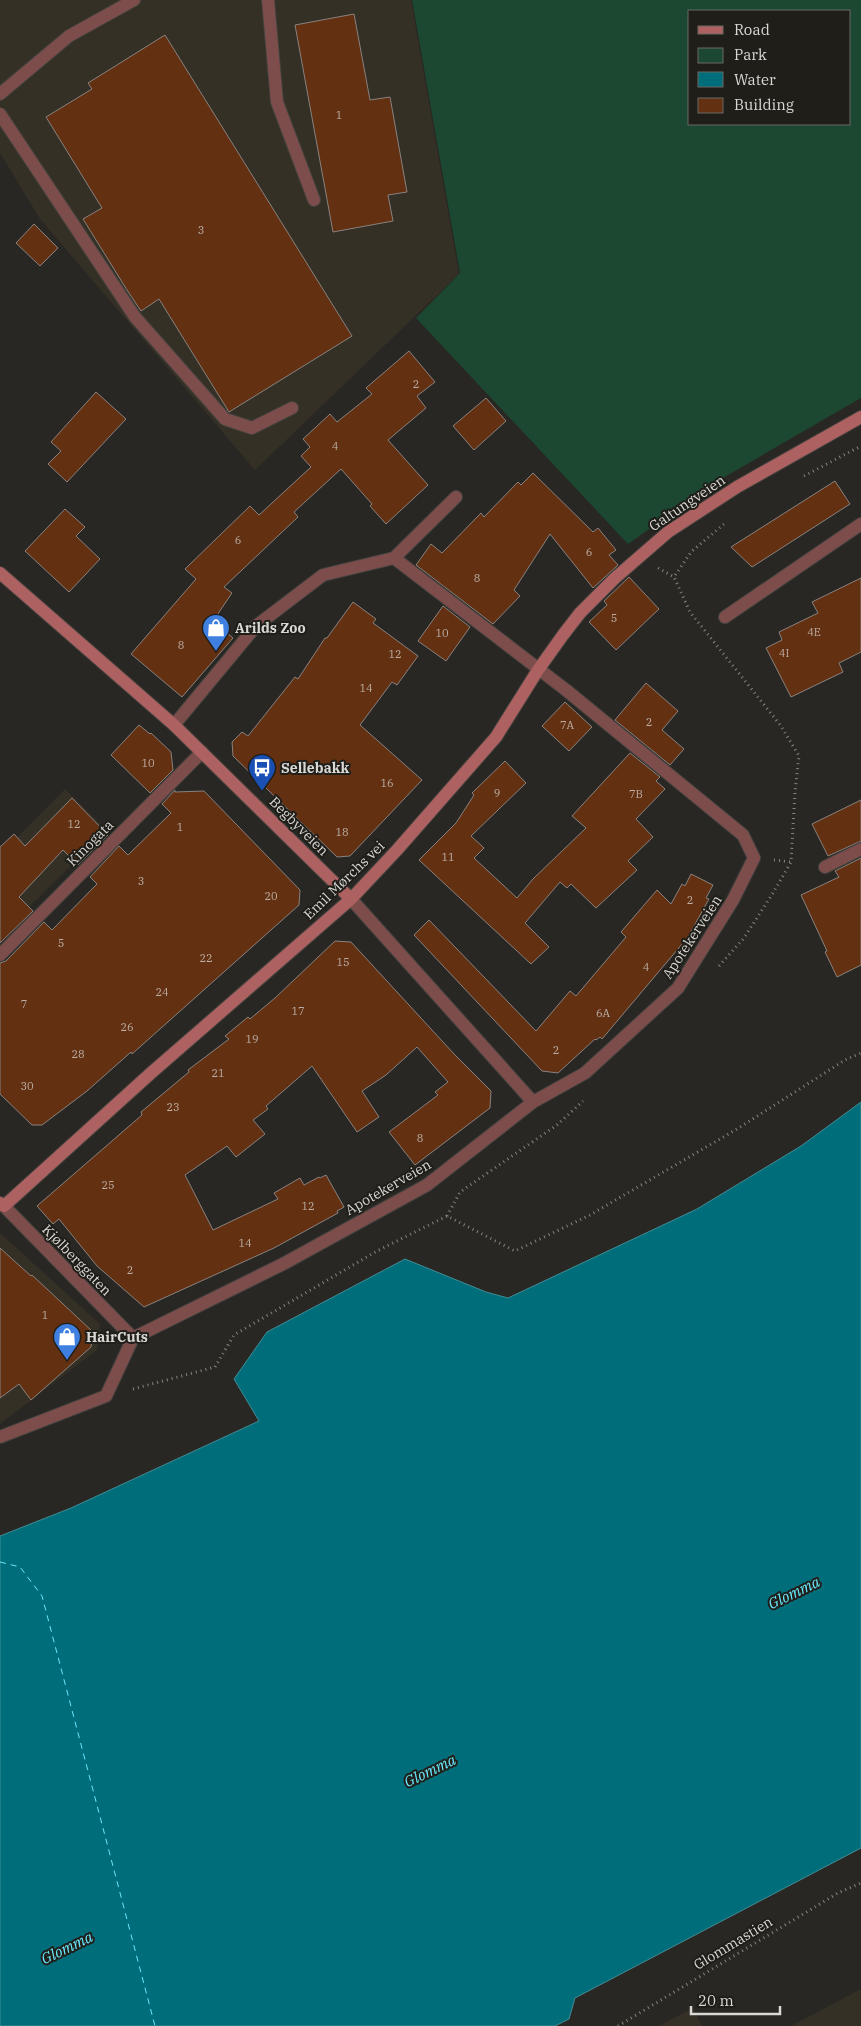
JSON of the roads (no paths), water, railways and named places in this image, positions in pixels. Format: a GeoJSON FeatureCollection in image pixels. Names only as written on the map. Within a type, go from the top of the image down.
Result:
{"type":"FeatureCollection","features":[{"type":"Feature","properties":{"kind":"main road","name":"Galtungveien"},"geometry":{"type":"LineString","coordinates":[[538,670],[580,613],[615,578],[668,532],[737,487],[861,417]]}},
{"type":"Feature","properties":{"kind":"main road","name":"Begbyveien"},"geometry":{"type":"LineString","coordinates":[[0,572],[74,639],[174,724],[351,899]]}},
{"type":"Feature","properties":{"kind":"main road","name":"Emil Mørchs vei"},"geometry":{"type":"LineString","coordinates":[[2,1204],[351,899],[397,850],[496,737],[538,670]]}},
{"type":"Feature","properties":{"kind":"street"},"geometry":{"type":"LineString","coordinates":[[0,94],[69,36],[134,0]]}},
{"type":"Feature","properties":{"kind":"street"},"geometry":{"type":"LineString","coordinates":[[268,0],[276,102],[314,200]]}},
{"type":"Feature","properties":{"kind":"street"},"geometry":{"type":"LineString","coordinates":[[0,114],[135,317],[225,419],[252,428],[292,408]]}},
{"type":"Feature","properties":{"kind":"street"},"geometry":{"type":"LineString","coordinates":[[174,724],[256,626],[323,575],[394,558],[456,497]]}},
{"type":"Feature","properties":{"kind":"street"},"geometry":{"type":"LineString","coordinates":[[725,617],[861,524]]}},
{"type":"Feature","properties":{"kind":"street"},"geometry":{"type":"LineString","coordinates":[[394,558],[538,670]]}},
{"type":"Feature","properties":{"kind":"street","name":"Apotekerveien"},"geometry":{"type":"LineString","coordinates":[[133,1338],[283,1264],[427,1185],[533,1102],[585,1074],[678,988],[733,900],[754,858],[743,835],[566,690],[538,670]]}},
{"type":"Feature","properties":{"kind":"street","name":"Kinogata"},"geometry":{"type":"LineString","coordinates":[[0,955],[202,752]]}},
{"type":"Feature","properties":{"kind":"street"},"geometry":{"type":"LineString","coordinates":[[825,867],[861,849]]}},
{"type":"Feature","properties":{"kind":"street","name":"Begbyveien"},"geometry":{"type":"LineString","coordinates":[[351,899],[533,1102]]}},
{"type":"Feature","properties":{"kind":"street","name":"Kjølberggaten"},"geometry":{"type":"LineString","coordinates":[[2,1204],[133,1338]]}},
{"type":"Feature","properties":{"kind":"street"},"geometry":{"type":"LineString","coordinates":[[0,1437],[106,1396],[133,1338]]}},
{"type":"Feature","properties":{"kind":"water","name":"Glomma"},"geometry":{"type":"Polygon","coordinates":[[[861,1102],[861,1848],[575,1998],[569,2019],[555,2026],[0,2026],[0,1536],[71,1508],[259,1421],[234,1379],[267,1332],[405,1259],[486,1292],[508,1298],[697,1209],[801,1146],[861,1102]]]}},
{"type":"Feature","properties":{"kind":"place","name":"Arilds Zoo"},"geometry":{"type":"Point","coordinates":[216,652]}},
{"type":"Feature","properties":{"kind":"place","name":"Sellebakk"},"geometry":{"type":"Point","coordinates":[262,792]}},
{"type":"Feature","properties":{"kind":"place","name":"HairCuts"},"geometry":{"type":"Point","coordinates":[67,1361]}}]}
